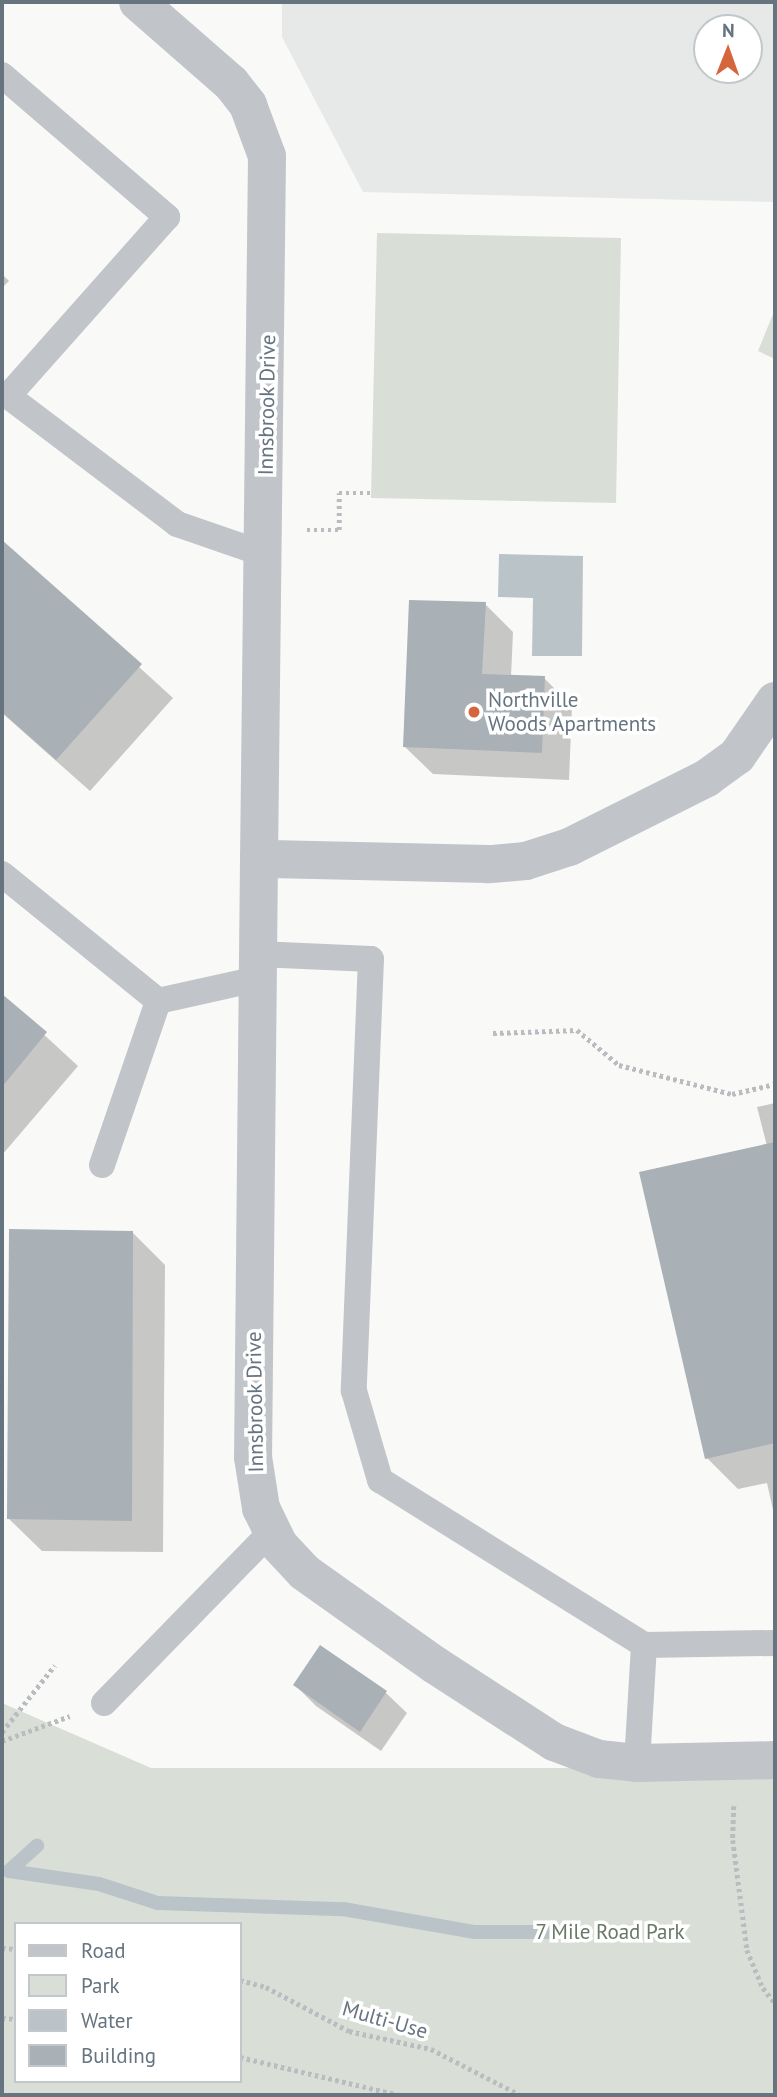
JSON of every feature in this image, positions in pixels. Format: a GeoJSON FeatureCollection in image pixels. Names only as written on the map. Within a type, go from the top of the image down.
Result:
{"type":"FeatureCollection","features":[{"type":"Feature","properties":{"kind":"street","name":"Innsbrook Drive"},"geometry":{"type":"LineString","coordinates":[[138,2],[231,83],[248,105],[267,156],[253,1457],[261,1508],[272,1531],[304,1572],[435,1665],[554,1742],[598,1759],[637,1763],[775,1760]]}},
{"type":"Feature","properties":{"kind":"street"},"geometry":{"type":"LineString","coordinates":[[259,859],[488,864],[526,861],[569,847],[707,778],[737,757],[757,733],[775,701]]}},
{"type":"Feature","properties":{"kind":"lane"},"geometry":{"type":"LineString","coordinates":[[2,75],[167,217],[8,396],[177,524],[264,542]]}},
{"type":"Feature","properties":{"kind":"lane"},"geometry":{"type":"LineString","coordinates":[[2,874],[158,1001]]}},
{"type":"Feature","properties":{"kind":"lane"},"geometry":{"type":"LineString","coordinates":[[158,1001],[258,967],[371,958],[354,1391],[380,1480],[643,1645],[775,1643]]}},
{"type":"Feature","properties":{"kind":"lane"},"geometry":{"type":"LineString","coordinates":[[102,1165],[158,1001]]}},
{"type":"Feature","properties":{"kind":"lane"},"geometry":{"type":"LineString","coordinates":[[104,1703],[272,1531]]}},
{"type":"Feature","properties":{"kind":"lane"},"geometry":{"type":"LineString","coordinates":[[637,1763],[643,1645]]}},
{"type":"Feature","properties":{"kind":"path"},"geometry":{"type":"LineString","coordinates":[[264,542],[339,530],[339,493],[371,493]]}},
{"type":"Feature","properties":{"kind":"path"},"geometry":{"type":"LineString","coordinates":[[492,1032],[577,1030],[619,1065],[732,1094],[775,1084]]}},
{"type":"Feature","properties":{"kind":"path"},"geometry":{"type":"LineString","coordinates":[[2,1732],[55,1665]]}},
{"type":"Feature","properties":{"kind":"path"},"geometry":{"type":"LineString","coordinates":[[2,1741],[104,1703]]}},
{"type":"Feature","properties":{"kind":"path"},"geometry":{"type":"LineString","coordinates":[[736,1760],[733,1840],[747,1950],[763,1988],[775,2003]]}},
{"type":"Feature","properties":{"kind":"path","name":"Multi-Use"},"geometry":{"type":"LineString","coordinates":[[242,1981],[266,1987],[349,2031],[431,2049],[520,2095]]}},
{"type":"Feature","properties":{"kind":"path"},"geometry":{"type":"LineString","coordinates":[[242,2057],[398,2095]]}},
{"type":"Feature","properties":{"kind":"shaded area"},"geometry":{"type":"Polygon","coordinates":[[[282,2],[775,2],[775,202],[363,192],[282,37],[282,2]]]}},
{"type":"Feature","properties":{"kind":"green space"},"geometry":{"type":"Polygon","coordinates":[[[377,233],[621,238],[616,503],[371,498],[377,233]]]}},
{"type":"Feature","properties":{"kind":"green space"},"geometry":{"type":"Polygon","coordinates":[[[775,309],[775,359],[758,351],[775,309]]]}},
{"type":"Feature","properties":{"kind":"green space","name":"7 Mile Road Park"},"geometry":{"type":"Polygon","coordinates":[[[2,1703],[151,1768],[775,1768],[775,2095],[2,2095],[2,1703]]]}},
{"type":"Feature","properties":{"kind":"water"},"geometry":{"type":"Polygon","coordinates":[[[499,554],[583,556],[582,656],[532,656],[533,598],[498,597],[499,554]]]}},
{"type":"Feature","properties":{"kind":"building"},"geometry":{"type":"Polygon","coordinates":[[[2,540],[142,664],[56,760],[2,712],[2,540]]]}},
{"type":"Feature","properties":{"kind":"building","name":"Northville Woods Apartments"},"geometry":{"type":"Polygon","coordinates":[[[409,600],[486,602],[482,674],[545,676],[542,753],[403,747],[409,600]]]}},
{"type":"Feature","properties":{"kind":"building"},"geometry":{"type":"Polygon","coordinates":[[[2,994],[47,1032],[2,1087],[2,994]]]}},
{"type":"Feature","properties":{"kind":"building"},"geometry":{"type":"Polygon","coordinates":[[[775,1142],[775,1443],[705,1459],[639,1172],[775,1142]]]}},
{"type":"Feature","properties":{"kind":"building"},"geometry":{"type":"Polygon","coordinates":[[[9,1229],[133,1231],[132,1521],[7,1519],[9,1229]]]}},
{"type":"Feature","properties":{"kind":"building"},"geometry":{"type":"Polygon","coordinates":[[[320,1645],[387,1691],[360,1732],[293,1685],[320,1645]]]}},
{"type":"Feature","properties":{"kind":"waterway"},"geometry":{"type":"LineString","coordinates":[[9,1871],[37,1846]]}},
{"type":"Feature","properties":{"kind":"waterway"},"geometry":{"type":"LineString","coordinates":[[9,1871],[99,1884],[158,1903],[343,1909],[475,1932],[579,1932]]}},
{"type":"Feature","properties":{"kind":"place","name":"Northville Woods Apartments"},"geometry":{"type":"Point","coordinates":[474,712]}}]}
